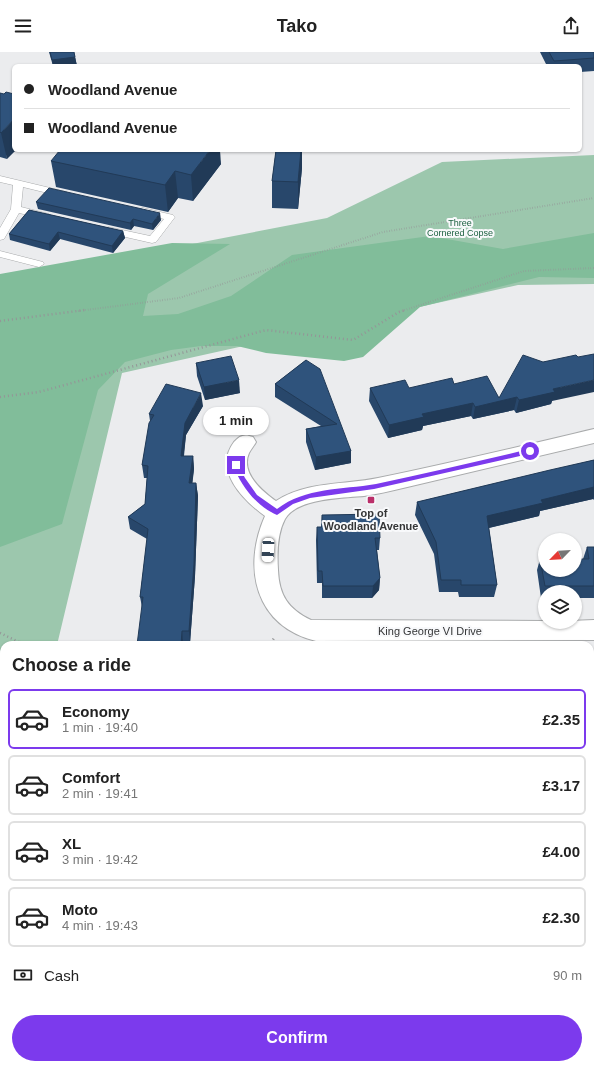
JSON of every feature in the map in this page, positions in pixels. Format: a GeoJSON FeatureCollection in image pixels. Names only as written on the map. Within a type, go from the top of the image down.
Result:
{"type":"FeatureCollection","features":[{"type":"Feature","properties":{"kind":"street"},"geometry":{"type":"LineString","coordinates":[[246,442],[239,451],[236,465],[242,479],[255,496],[277,513],[290,502],[309,495],[374,486],[469,466],[594,436]]}},
{"type":"Feature","properties":{"kind":"street","name":"King George VI Drive"},"geometry":{"type":"LineString","coordinates":[[277,513],[269,540],[268,584],[276,604],[287,617],[299,626],[316,631],[594,630]]}},
{"type":"Feature","properties":{"kind":"lane"},"geometry":{"type":"LineString","coordinates":[[0,179],[71,196]]}},
{"type":"Feature","properties":{"kind":"lane"},"geometry":{"type":"LineString","coordinates":[[0,237],[16,209],[18,184]]}},
{"type":"Feature","properties":{"kind":"lane"},"geometry":{"type":"LineString","coordinates":[[16,209],[54,218]]}},
{"type":"Feature","properties":{"kind":"lane"},"geometry":{"type":"LineString","coordinates":[[99,228],[152,240],[170,217],[132,209]]}},
{"type":"Feature","properties":{"kind":"lane"},"geometry":{"type":"LineString","coordinates":[[0,254],[39,264]]}},
{"type":"Feature","properties":{"kind":"path"},"geometry":{"type":"LineString","coordinates":[[0,321],[179,298],[383,232],[594,198]]}},
{"type":"Feature","properties":{"kind":"path"},"geometry":{"type":"LineString","coordinates":[[0,397],[39,392],[266,330],[353,340],[399,312],[524,271],[594,268]]}},
{"type":"Feature","properties":{"kind":"path"},"geometry":{"type":"LineString","coordinates":[[0,633],[17,641]]}},
{"type":"Feature","properties":{"kind":"green space","name":"Three Cornered Copse"},"geometry":{"type":"Polygon","coordinates":[[[594,155],[594,284],[518,285],[122,373],[58,641],[0,641],[0,281],[327,218],[442,162],[594,155]]]}},
{"type":"Feature","properties":{"kind":"green space"},"geometry":{"type":"Polygon","coordinates":[[[594,233],[594,278],[539,277],[420,307],[363,357],[344,361],[266,353],[237,346],[201,346],[171,350],[125,362],[98,390],[62,524],[0,547],[0,274],[172,243],[230,244],[148,294],[143,316],[178,314],[231,296],[292,255],[430,236],[503,249],[594,233]]]}},
{"type":"Feature","properties":{"kind":"building"},"geometry":{"type":"Polygon","coordinates":[[[50,52],[74,52],[75,57],[52,60],[50,52]]]}},
{"type":"Feature","properties":{"kind":"building"},"geometry":{"type":"Polygon","coordinates":[[[549,52],[594,52],[594,58],[554,61],[549,52]]]}},
{"type":"Feature","properties":{"kind":"building"},"geometry":{"type":"Polygon","coordinates":[[[6,92],[12,94],[12,121],[1,133],[0,93],[4,94],[6,92]]]}},
{"type":"Feature","properties":{"kind":"building"},"geometry":{"type":"Polygon","coordinates":[[[58,152],[208,152],[191,175],[175,171],[165,185],[51,161],[58,152]]]}},
{"type":"Feature","properties":{"kind":"building"},"geometry":{"type":"Polygon","coordinates":[[[276,152],[301,152],[298,182],[272,181],[276,152]]]}},
{"type":"Feature","properties":{"kind":"building"},"geometry":{"type":"Polygon","coordinates":[[[49,188],[160,213],[152,224],[133,219],[130,223],[36,202],[49,188]]]}},
{"type":"Feature","properties":{"kind":"building"},"geometry":{"type":"Polygon","coordinates":[[[29,210],[123,231],[112,246],[58,232],[49,244],[9,234],[29,210]]]}},
{"type":"Feature","properties":{"kind":"building"},"geometry":{"type":"Polygon","coordinates":[[[594,354],[594,380],[553,389],[555,392],[519,400],[517,397],[475,407],[473,403],[422,414],[424,417],[389,425],[370,388],[405,380],[409,388],[452,378],[454,384],[487,376],[499,398],[523,355],[543,362],[576,355],[578,357],[594,354]]]}},
{"type":"Feature","properties":{"kind":"building"},"geometry":{"type":"Polygon","coordinates":[[[231,356],[239,380],[204,387],[196,363],[231,356]]]}},
{"type":"Feature","properties":{"kind":"building"},"geometry":{"type":"Polygon","coordinates":[[[306,360],[320,369],[351,451],[316,457],[306,429],[337,424],[275,384],[306,360]]]}},
{"type":"Feature","properties":{"kind":"building"},"geometry":{"type":"Polygon","coordinates":[[[166,384],[201,393],[185,423],[181,456],[193,456],[189,483],[196,483],[194,564],[189,631],[182,631],[181,641],[138,641],[143,597],[140,597],[148,529],[128,517],[145,504],[148,466],[142,465],[149,423],[154,415],[149,414],[166,384]]]}},
{"type":"Feature","properties":{"kind":"building"},"geometry":{"type":"Polygon","coordinates":[[[594,460],[594,487],[541,500],[543,503],[487,516],[497,585],[461,585],[461,580],[441,580],[436,542],[417,502],[594,460]]]}},
{"type":"Feature","properties":{"kind":"building"},"geometry":{"type":"Polygon","coordinates":[[[379,514],[380,538],[375,538],[380,578],[373,586],[323,586],[322,571],[318,571],[317,527],[322,527],[322,515],[379,514]]]}},
{"type":"Feature","properties":{"kind":"building"},"geometry":{"type":"Polygon","coordinates":[[[587,547],[594,547],[594,586],[545,585],[543,577],[582,577],[582,559],[589,559],[587,547]]]}},
{"type":"Feature","properties":{"kind":"place","name":"Top of Woodland Avenue"},"geometry":{"type":"Point","coordinates":[371,500]}},
{"type":"Feature","properties":{"kind":"route"},"geometry":{"type":"LineString","coordinates":[[236,465],[242,479],[255,496],[277,513],[290,502],[309,495],[374,486],[469,466],[530,451]]}}]}
